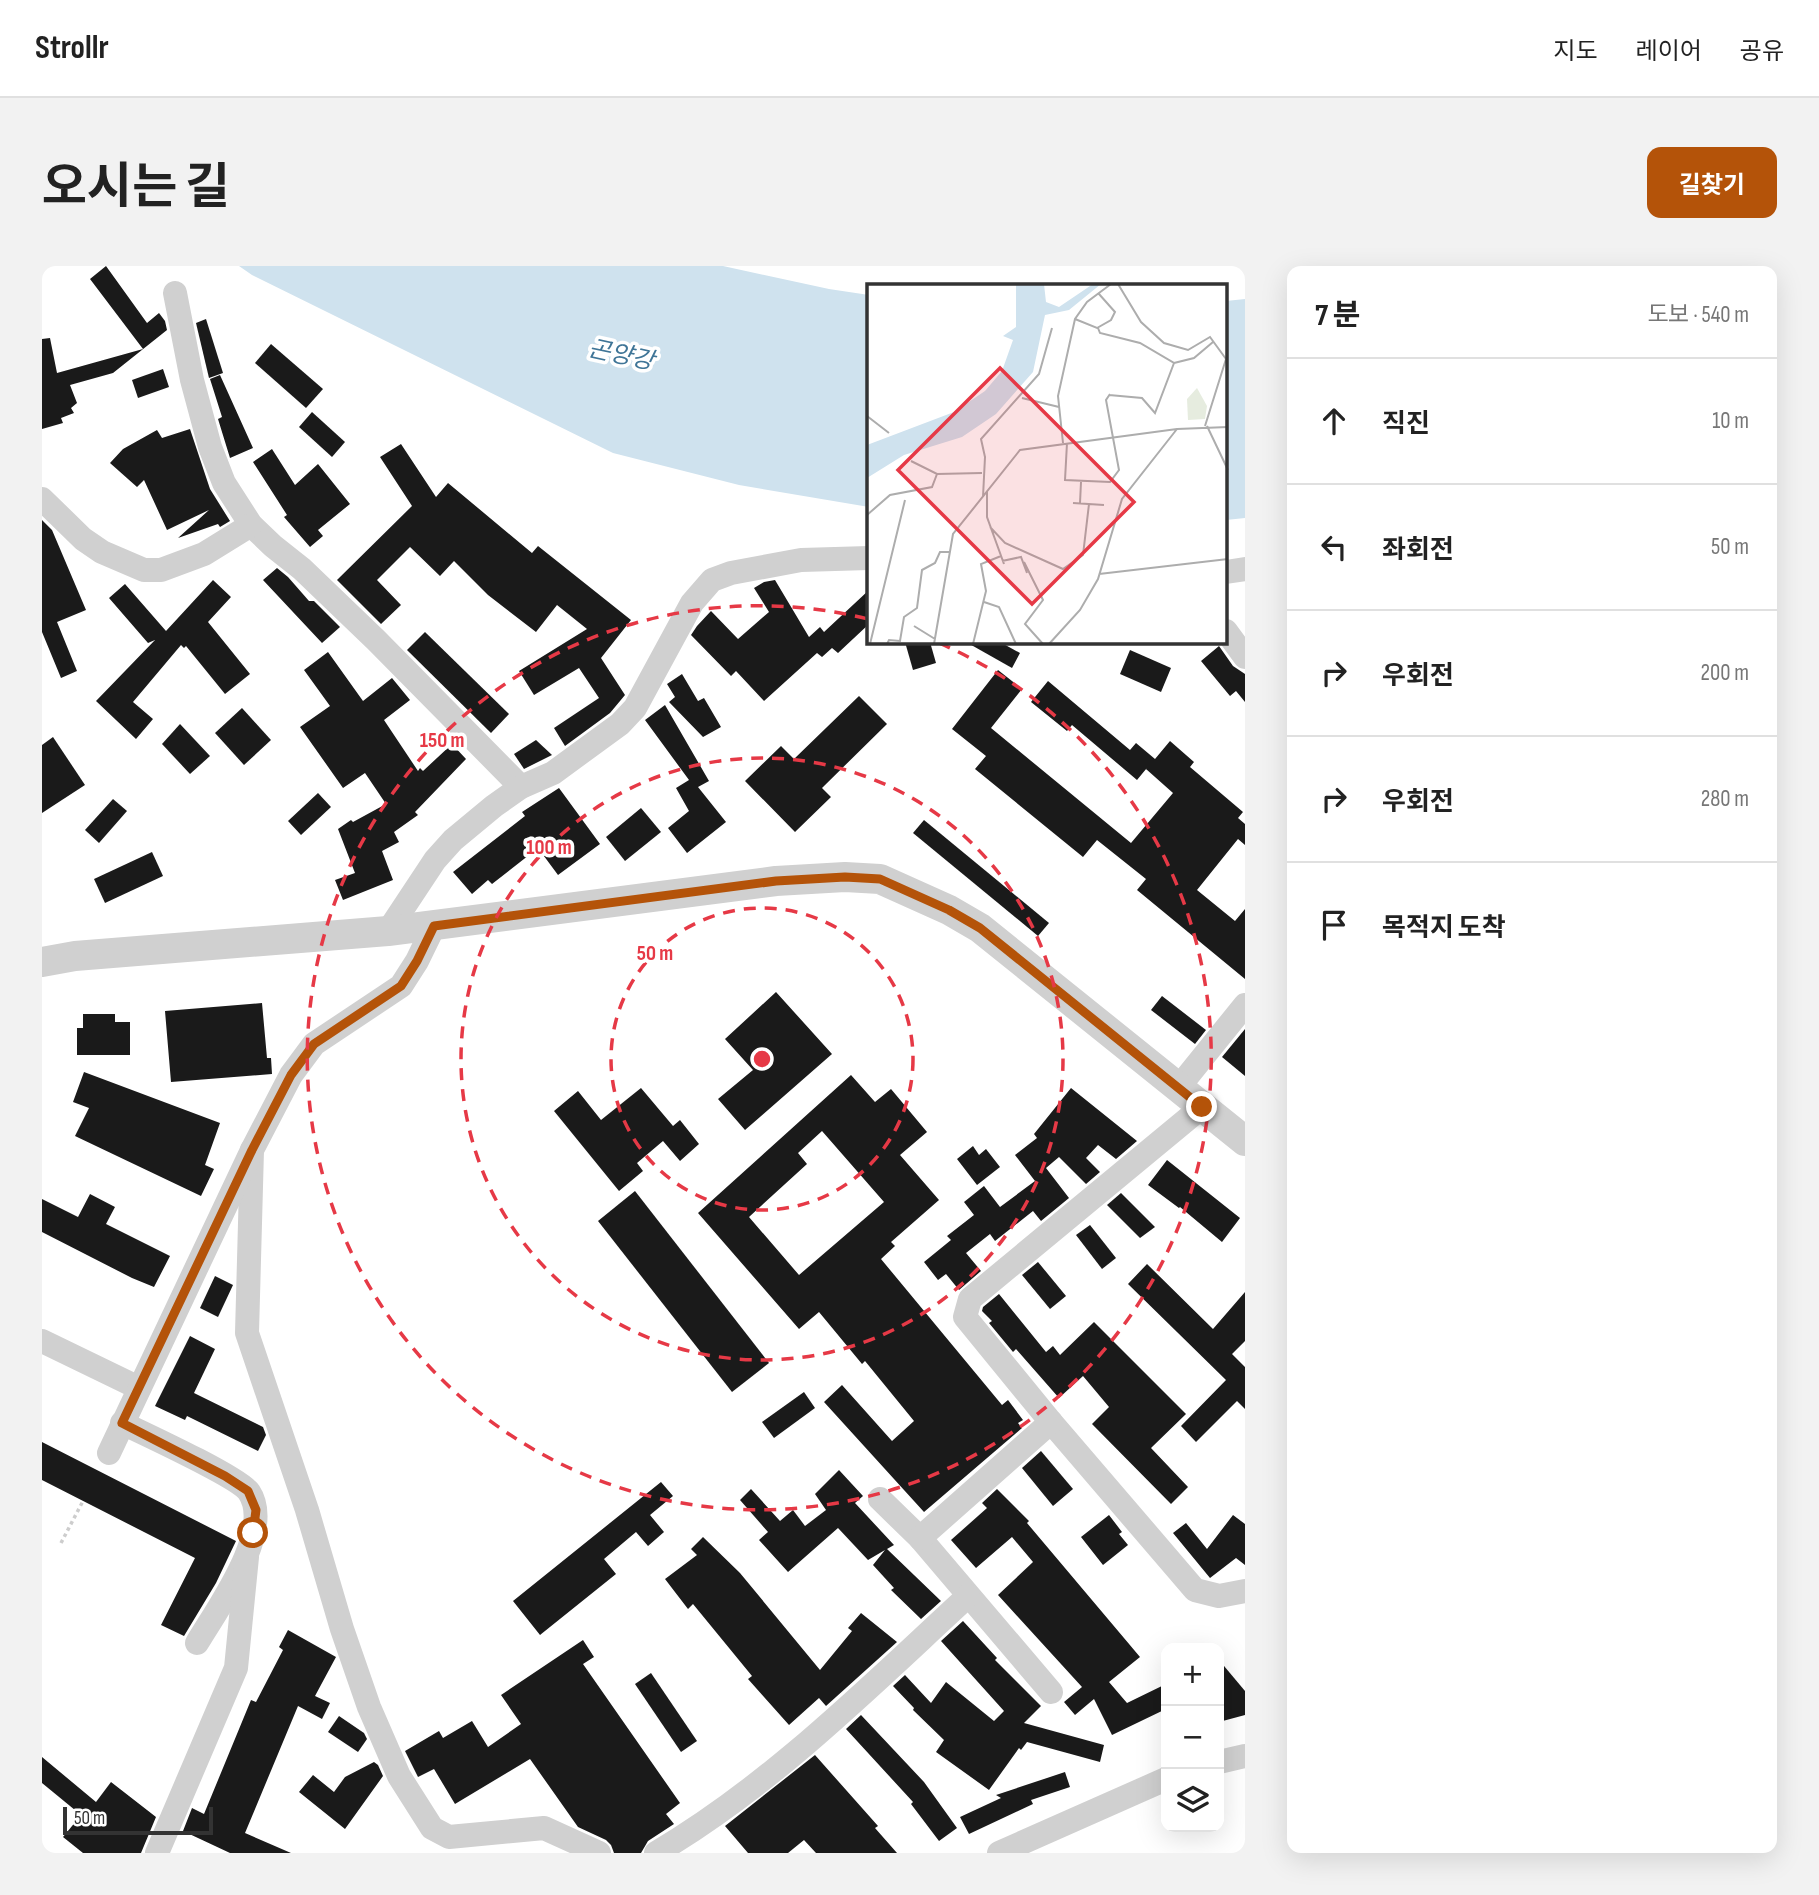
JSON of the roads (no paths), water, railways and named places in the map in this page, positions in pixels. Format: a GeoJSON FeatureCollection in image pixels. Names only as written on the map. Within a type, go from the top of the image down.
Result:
{"type":"FeatureCollection","features":[{"type":"Feature","properties":{"kind":"street"},"geometry":{"type":"LineString","coordinates":[[175,293],[192,380],[210,447],[224,483],[251,525],[302,569],[376,640],[521,788]]}},
{"type":"Feature","properties":{"kind":"street"},"geometry":{"type":"LineString","coordinates":[[42,499],[83,539],[102,552],[144,570],[162,570],[204,554],[251,525]]}},
{"type":"Feature","properties":{"kind":"street"},"geometry":{"type":"LineString","coordinates":[[388,931],[435,860],[453,840],[494,806],[521,788],[553,773],[620,724],[635,708],[692,603],[712,580],[731,573],[801,560],[867,558]]}},
{"type":"Feature","properties":{"kind":"street"},"geometry":{"type":"LineString","coordinates":[[1227,572],[1245,569]]}},
{"type":"Feature","properties":{"kind":"street"},"geometry":{"type":"LineString","coordinates":[[1227,632],[1245,657]]}},
{"type":"Feature","properties":{"kind":"street"},"geometry":{"type":"LineString","coordinates":[[42,962],[75,956],[434,926],[776,881],[845,877],[880,879],[949,910],[980,928],[1245,1140]]}},
{"type":"Feature","properties":{"kind":"street"},"geometry":{"type":"LineString","coordinates":[[109,1453],[252,1150],[291,1075],[314,1044],[401,986],[434,926]]}},
{"type":"Feature","properties":{"kind":"street"},"geometry":{"type":"LineString","coordinates":[[1178,1088],[1245,1004]]}},
{"type":"Feature","properties":{"kind":"street"},"geometry":{"type":"LineString","coordinates":[[1202,1107],[970,1299],[965,1317],[1195,1591],[1219,1596],[1245,1591]]}},
{"type":"Feature","properties":{"kind":"street"},"geometry":{"type":"LineString","coordinates":[[252,1150],[247,1333],[307,1510],[342,1629],[369,1707],[399,1776],[432,1828],[449,1837],[544,1828],[599,1853]]}},
{"type":"Feature","properties":{"kind":"street"},"geometry":{"type":"LineString","coordinates":[[42,1341],[139,1388]]}},
{"type":"Feature","properties":{"kind":"street"},"geometry":{"type":"LineString","coordinates":[[919,1538],[1051,1422]]}},
{"type":"Feature","properties":{"kind":"street"},"geometry":{"type":"LineString","coordinates":[[122,1423],[225,1476],[248,1491],[256,1510],[247,1557],[236,1668],[157,1853]]}},
{"type":"Feature","properties":{"kind":"street"},"geometry":{"type":"LineString","coordinates":[[880,1499],[919,1538],[1051,1692]]}},
{"type":"Feature","properties":{"kind":"street"},"geometry":{"type":"LineString","coordinates":[[197,1643],[247,1557]]}},
{"type":"Feature","properties":{"kind":"street"},"geometry":{"type":"LineString","coordinates":[[656,1853],[701,1826],[777,1769],[968,1596]]}},
{"type":"Feature","properties":{"kind":"street"},"geometry":{"type":"LineString","coordinates":[[1224,1761],[1245,1756]]}},
{"type":"Feature","properties":{"kind":"street"},"geometry":{"type":"LineString","coordinates":[[999,1853],[1161,1781]]}},
{"type":"Feature","properties":{"kind":"water","name":"곤양강"},"geometry":{"type":"Polygon","coordinates":[[[239,266],[723,266],[867,295],[867,507],[739,485],[613,453],[252,275],[239,266]]]}},
{"type":"Feature","properties":{"kind":"water"},"geometry":{"type":"Polygon","coordinates":[[[1245,299],[1245,518],[1227,520],[1227,301],[1245,299]]]}}]}
